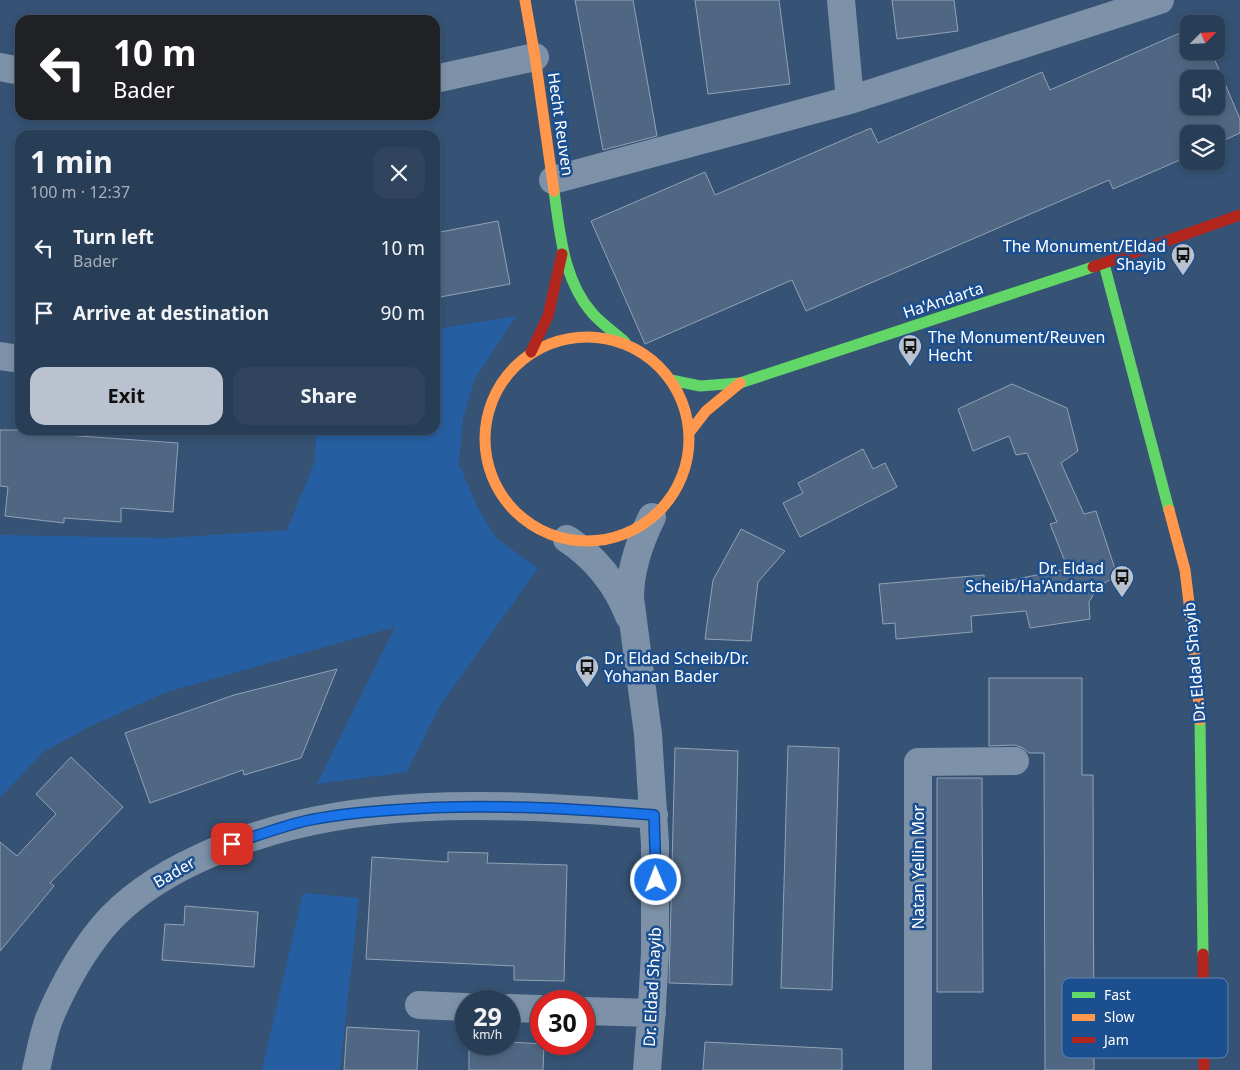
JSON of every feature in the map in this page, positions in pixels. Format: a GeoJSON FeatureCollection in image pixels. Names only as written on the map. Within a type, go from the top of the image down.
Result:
{"type":"FeatureCollection","features":[{"type":"Feature","properties":{"kind":"street","name":"Hecht Reuven"},"geometry":{"type":"LineString","coordinates":[[525,0],[553,180],[562,253],[575,288],[593,314],[628,345]]}},
{"type":"Feature","properties":{"kind":"street"},"geometry":{"type":"LineString","coordinates":[[841,0],[850,100]]}},
{"type":"Feature","properties":{"kind":"street"},"geometry":{"type":"LineString","coordinates":[[553,180],[850,100],[1160,0]]}},
{"type":"Feature","properties":{"kind":"street"},"geometry":{"type":"LineString","coordinates":[[440,77],[535,57]]}},
{"type":"Feature","properties":{"kind":"street"},"geometry":{"type":"LineString","coordinates":[[0,67],[15,71]]}},
{"type":"Feature","properties":{"kind":"street","name":"Ha'Andarta"},"geometry":{"type":"LineString","coordinates":[[671,380],[700,386],[740,384],[1104,264],[1240,215]]}},
{"type":"Feature","properties":{"kind":"street","name":"Hecht Reuven"},"geometry":{"type":"LineString","coordinates":[[531,352],[541,336],[551,312],[562,253]]}},
{"type":"Feature","properties":{"kind":"street","name":"Dr. Eldad Shayib"},"geometry":{"type":"LineString","coordinates":[[1104,264],[1185,570],[1194,644],[1200,722],[1203,978]]}},
{"type":"Feature","properties":{"kind":"street"},"geometry":{"type":"LineString","coordinates":[[579,336],[604,337],[628,345],[652,359],[671,380],[684,405],[690,433],[686,468],[670,500],[644,524],[620,536],[594,542],[568,540],[538,529],[514,510],[495,483],[486,454],[485,425],[493,396],[509,372],[531,352],[554,341],[579,336]]}},
{"type":"Feature","properties":{"kind":"street"},"geometry":{"type":"LineString","coordinates":[[0,356],[15,358]]}},
{"type":"Feature","properties":{"kind":"street","name":"Ha'Andarta"},"geometry":{"type":"LineString","coordinates":[[690,433],[706,411],[740,384]]}},
{"type":"Feature","properties":{"kind":"street"},"geometry":{"type":"LineString","coordinates":[[633,626],[630,598],[632,570],[640,544],[652,518]]}},
{"type":"Feature","properties":{"kind":"street","name":"Dr. Eldad Shayib"},"geometry":{"type":"LineString","coordinates":[[568,540],[582,550],[603,572],[621,598],[633,626],[648,734],[654,815],[656,899],[652,1013],[647,1070]]}},
{"type":"Feature","properties":{"kind":"street","name":"Natan Yellin Mor"},"geometry":{"type":"LineString","coordinates":[[918,1070],[918,762],[1015,762]]}},
{"type":"Feature","properties":{"kind":"street","name":"Bader"},"geometry":{"type":"LineString","coordinates":[[36,1070],[49,1020],[73,968],[103,927],[138,894],[177,869],[218,849],[304,821],[382,811],[497,806],[654,815]]}},
{"type":"Feature","properties":{"kind":"street"},"geometry":{"type":"LineString","coordinates":[[419,1005],[455,1007]]}},
{"type":"Feature","properties":{"kind":"street"},"geometry":{"type":"LineString","coordinates":[[595,1011],[652,1013]]}},
{"type":"Feature","properties":{"kind":"shaded area"},"geometry":{"type":"Polygon","coordinates":[[[516,316],[475,379],[463,418],[459,464],[477,506],[496,538],[538,568],[440,706],[407,772],[317,784],[395,627],[164,693],[89,727],[43,752],[0,798],[0,535],[167,538],[287,530],[315,461],[316,435],[440,435],[440,328],[516,316]]]}},
{"type":"Feature","properties":{"kind":"shaded area"},"geometry":{"type":"Polygon","coordinates":[[[303,893],[359,898],[340,1070],[262,1070],[303,893]]]}},
{"type":"Feature","properties":{"kind":"building"},"geometry":{"type":"Polygon","coordinates":[[[575,0],[633,0],[657,136],[603,150],[575,0]]]}},
{"type":"Feature","properties":{"kind":"building"},"geometry":{"type":"Polygon","coordinates":[[[695,0],[779,0],[790,84],[708,94],[695,0]]]}},
{"type":"Feature","properties":{"kind":"building"},"geometry":{"type":"Polygon","coordinates":[[[892,0],[954,0],[958,31],[897,39],[892,0]]]}},
{"type":"Feature","properties":{"kind":"building"},"geometry":{"type":"Polygon","coordinates":[[[1180,33],[1180,60],[1215,60],[1219,70],[1180,70],[1180,115],[1225,115],[1225,84],[1240,119],[1240,133],[1225,140],[1225,125],[1180,125],[1180,160],[1113,189],[1109,180],[806,311],[792,280],[645,344],[591,221],[705,172],[715,195],[871,128],[878,143],[1042,72],[1050,90],[1180,33]]]}},
{"type":"Feature","properties":{"kind":"building"},"geometry":{"type":"Polygon","coordinates":[[[498,221],[510,284],[440,297],[440,232],[498,221]]]}},
{"type":"Feature","properties":{"kind":"building"},"geometry":{"type":"Polygon","coordinates":[[[1012,384],[1067,408],[1078,451],[1061,463],[1084,514],[1096,511],[1117,575],[1097,588],[1089,602],[1090,619],[1030,628],[1026,611],[971,616],[972,632],[896,639],[895,623],[883,624],[879,584],[984,575],[985,585],[1068,569],[1050,524],[1057,522],[1027,453],[1016,455],[1009,436],[973,451],[958,409],[1012,384]]]}},
{"type":"Feature","properties":{"kind":"building"},"geometry":{"type":"Polygon","coordinates":[[[0,430],[15,430],[15,435],[70,435],[178,443],[173,512],[121,508],[121,522],[64,518],[64,523],[5,516],[8,487],[0,486],[0,430]]]}},
{"type":"Feature","properties":{"kind":"building"},"geometry":{"type":"Polygon","coordinates":[[[863,449],[873,469],[885,463],[897,487],[800,537],[783,503],[803,493],[798,483],[863,449]]]}},
{"type":"Feature","properties":{"kind":"building"},"geometry":{"type":"Polygon","coordinates":[[[741,529],[785,551],[758,582],[751,641],[705,639],[713,580],[741,529]]]}},
{"type":"Feature","properties":{"kind":"building"},"geometry":{"type":"Polygon","coordinates":[[[337,669],[301,758],[244,775],[243,770],[150,803],[125,733],[234,695],[337,669]]]}},
{"type":"Feature","properties":{"kind":"building"},"geometry":{"type":"Polygon","coordinates":[[[989,678],[1082,678],[1082,775],[1093,775],[1094,978],[1062,978],[1062,1058],[1094,1058],[1094,1070],[1045,1070],[1044,753],[1029,753],[1015,745],[989,746],[989,678]]]}},
{"type":"Feature","properties":{"kind":"building"},"geometry":{"type":"Polygon","coordinates":[[[788,746],[839,748],[832,990],[781,988],[788,746]]]}},
{"type":"Feature","properties":{"kind":"building"},"geometry":{"type":"Polygon","coordinates":[[[675,748],[738,751],[732,985],[669,983],[675,748]]]}},
{"type":"Feature","properties":{"kind":"building"},"geometry":{"type":"Polygon","coordinates":[[[71,757],[123,807],[50,883],[54,886],[0,951],[0,842],[17,856],[56,814],[36,794],[71,757]]]}},
{"type":"Feature","properties":{"kind":"building"},"geometry":{"type":"Polygon","coordinates":[[[937,778],[982,778],[983,992],[937,992],[937,778]]]}},
{"type":"Feature","properties":{"kind":"building"},"geometry":{"type":"Polygon","coordinates":[[[448,852],[488,853],[487,863],[567,865],[564,981],[514,980],[514,966],[366,959],[372,857],[448,862],[448,852]]]}},
{"type":"Feature","properties":{"kind":"building"},"geometry":{"type":"Polygon","coordinates":[[[185,906],[258,912],[254,967],[162,960],[165,924],[184,925],[185,906]]]}},
{"type":"Feature","properties":{"kind":"building"},"geometry":{"type":"Polygon","coordinates":[[[347,1027],[419,1031],[417,1070],[344,1070],[347,1027]]]}},
{"type":"Feature","properties":{"kind":"building"},"geometry":{"type":"Polygon","coordinates":[[[705,1042],[842,1049],[842,1070],[703,1070],[705,1042]]]}},
{"type":"Feature","properties":{"kind":"building"},"geometry":{"type":"Polygon","coordinates":[[[520,1043],[530,1043],[530,1055],[544,1055],[543,1070],[469,1070],[469,1055],[520,1055],[520,1043]]]}},
{"type":"Feature","properties":{"kind":"traffic: fast"},"geometry":{"type":"LineString","coordinates":[[554,191],[564,256],[575,286],[593,314],[625,342]]}},
{"type":"Feature","properties":{"kind":"traffic: fast"},"geometry":{"type":"LineString","coordinates":[[1104,264],[1169,510]]}},
{"type":"Feature","properties":{"kind":"traffic: fast"},"geometry":{"type":"LineString","coordinates":[[671,380],[700,386],[740,383],[1093,267]]}},
{"type":"Feature","properties":{"kind":"traffic: fast"},"geometry":{"type":"LineString","coordinates":[[1200,720],[1203,954]]}},
{"type":"Feature","properties":{"kind":"traffic: slow"},"geometry":{"type":"LineString","coordinates":[[525,0],[554,191]]}},
{"type":"Feature","properties":{"kind":"traffic: slow"},"geometry":{"type":"LineString","coordinates":[[587,337],[617,341],[635,349],[652,360],[666,374],[677,391],[685,409],[689,439],[685,469],[677,487],[666,504],[652,518],[635,529],[617,537],[587,541],[557,537],[539,529],[522,518],[508,504],[497,487],[489,469],[485,439],[489,409],[497,391],[508,374],[522,360],[539,349],[557,341],[587,337]]}},
{"type":"Feature","properties":{"kind":"traffic: slow"},"geometry":{"type":"LineString","coordinates":[[689,433],[706,411],[740,383]]}},
{"type":"Feature","properties":{"kind":"traffic: slow"},"geometry":{"type":"LineString","coordinates":[[1169,510],[1185,570],[1194,644],[1200,720]]}},
{"type":"Feature","properties":{"kind":"traffic: jam"},"geometry":{"type":"LineString","coordinates":[[1093,267],[1240,215]]}},
{"type":"Feature","properties":{"kind":"traffic: jam"},"geometry":{"type":"LineString","coordinates":[[531,352],[548,316],[562,254]]}},
{"type":"Feature","properties":{"kind":"traffic: jam"},"geometry":{"type":"LineString","coordinates":[[1203,954],[1203,978]]}},
{"type":"Feature","properties":{"kind":"traffic: jam"},"geometry":{"type":"LineString","coordinates":[[1204,1058],[1204,1070]]}},
{"type":"Feature","properties":{"kind":"place","name":"The Monument/Eldad Shayib"},"geometry":{"type":"Point","coordinates":[1183,276]}},
{"type":"Feature","properties":{"kind":"place","name":"The Monument/Reuven Hecht"},"geometry":{"type":"Point","coordinates":[910,367]}},
{"type":"Feature","properties":{"kind":"place","name":"Dr. Eldad Scheib/Ha'Andarta"},"geometry":{"type":"Point","coordinates":[1122,598]}},
{"type":"Feature","properties":{"kind":"place","name":"Dr. Eldad Scheib/Dr. Yohanan Bader"},"geometry":{"type":"Point","coordinates":[587,688]}},
{"type":"Feature","properties":{"kind":"route"},"geometry":{"type":"LineString","coordinates":[[232,844],[304,821],[410,809],[497,806],[654,815],[656,880]]}}]}
